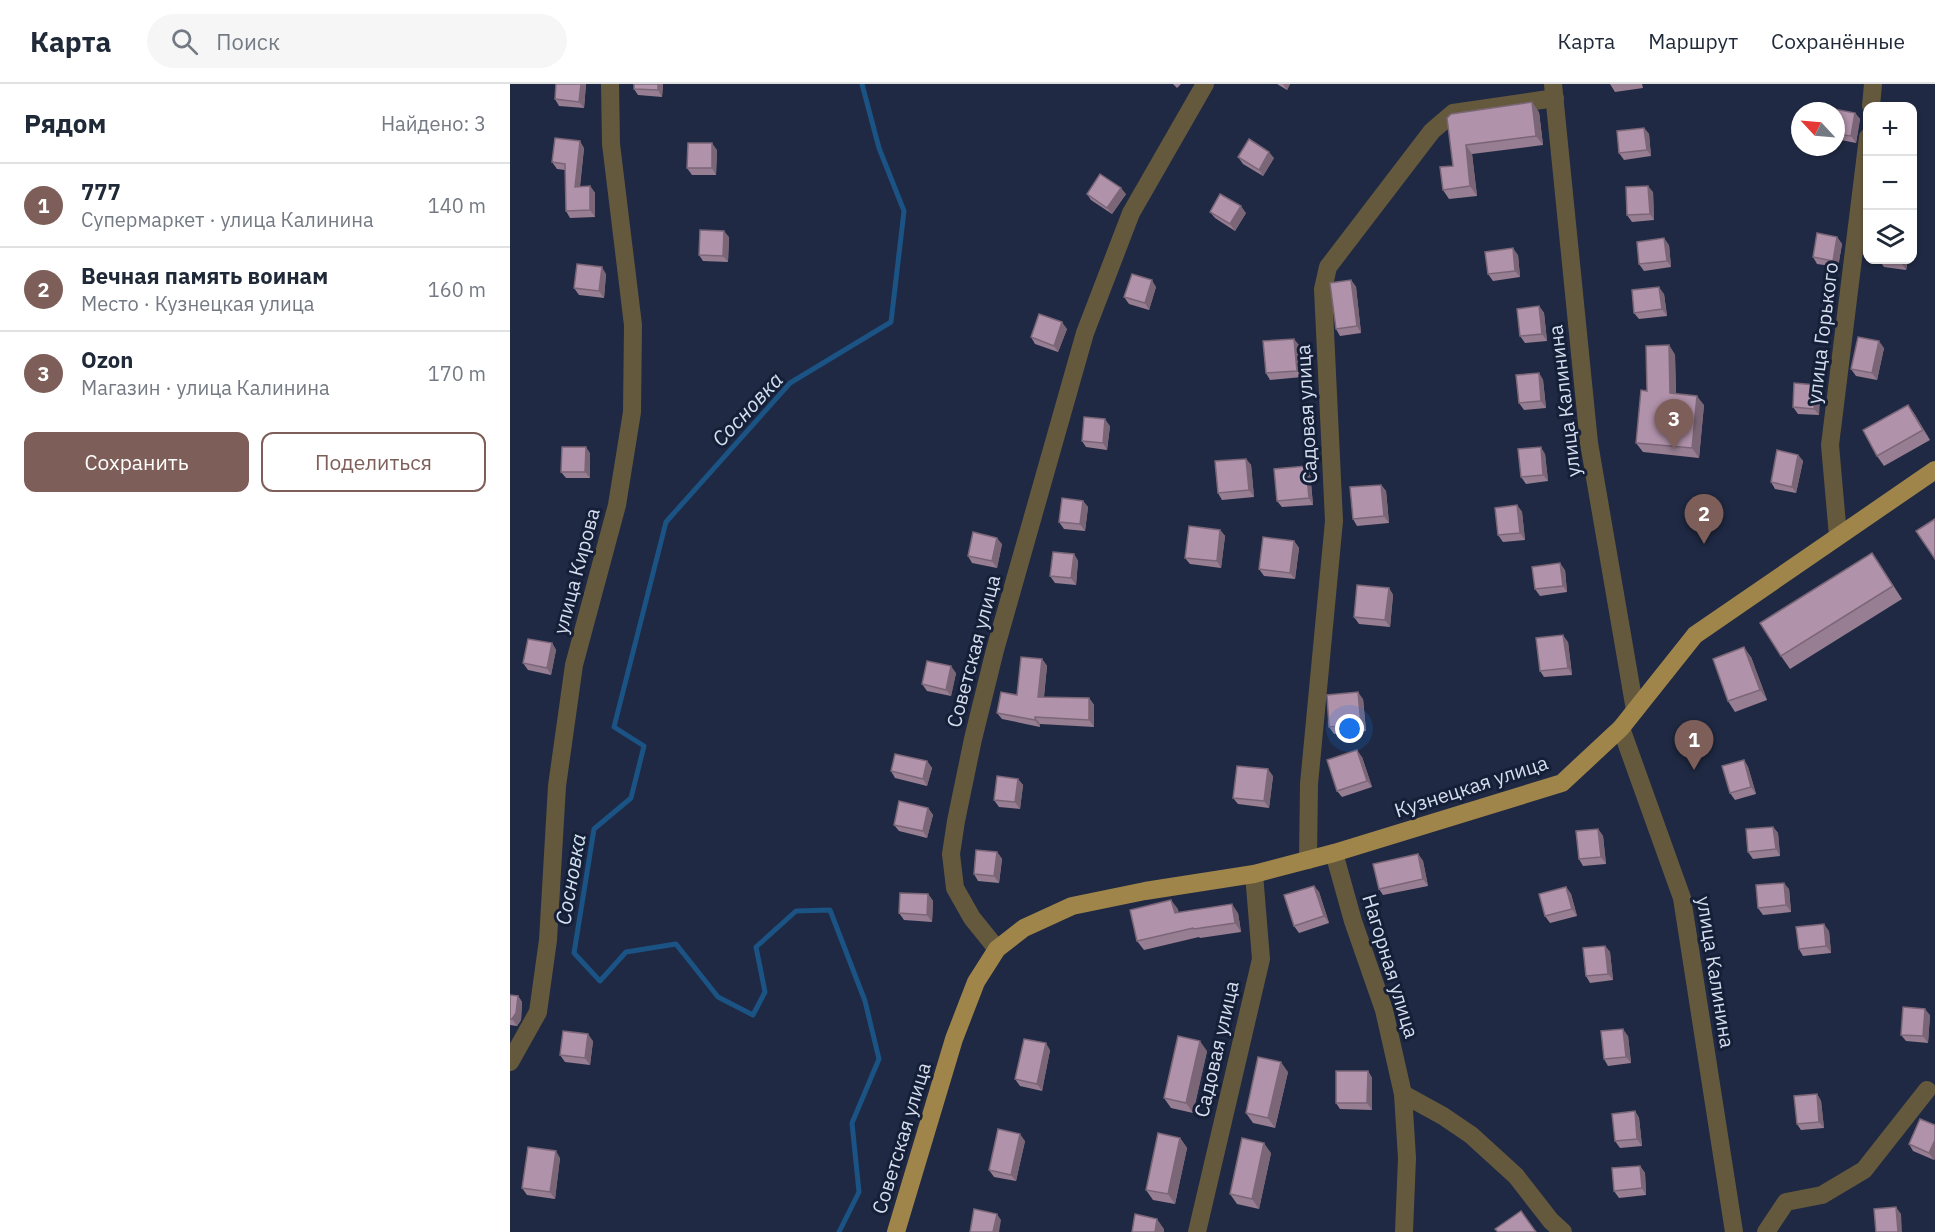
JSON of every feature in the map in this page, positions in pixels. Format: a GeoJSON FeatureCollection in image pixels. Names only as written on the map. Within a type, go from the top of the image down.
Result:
{"type":"FeatureCollection","features":[{"type":"Feature","properties":{"kind":"main road","name":"Кузнецкая улица"},"geometry":{"type":"LineString","coordinates":[[998,949],[1023,928],[1072,906],[1146,891],[1254,874],[1334,853],[1562,783],[1621,728],[1695,635],[1935,470]]}},
{"type":"Feature","properties":{"kind":"main road","name":"Советская улица"},"geometry":{"type":"LineString","coordinates":[[896,1232],[954,1040],[976,982],[998,949]]}},
{"type":"Feature","properties":{"kind":"street","name":"улица Кирова"},"geometry":{"type":"LineString","coordinates":[[510,1062],[538,1012],[548,940],[557,786],[574,665],[617,505],[632,412],[633,326],[611,144],[610,84]]}},
{"type":"Feature","properties":{"kind":"street","name":"Советская улица"},"geometry":{"type":"LineString","coordinates":[[998,949],[972,918],[955,888],[951,855],[973,739],[995,650],[1085,333],[1131,213],[1205,84]]}},
{"type":"Feature","properties":{"kind":"street"},"geometry":{"type":"LineString","coordinates":[[1871,102],[1873,84]]}},
{"type":"Feature","properties":{"kind":"street","name":"улица Калинина"},"geometry":{"type":"LineString","coordinates":[[1554,91],[1589,442],[1635,710]]}},
{"type":"Feature","properties":{"kind":"street","name":"Садовая улица"},"geometry":{"type":"LineString","coordinates":[[1308,860],[1309,784],[1334,521],[1323,289],[1328,267],[1432,131],[1453,113],[1554,91]]}},
{"type":"Feature","properties":{"kind":"street","name":"улица Горького"},"geometry":{"type":"LineString","coordinates":[[1838,536],[1830,445],[1866,156]]}},
{"type":"Feature","properties":{"kind":"street","name":"улица Калинина"},"geometry":{"type":"LineString","coordinates":[[1621,728],[1682,898],[1734,1232]]}},
{"type":"Feature","properties":{"kind":"street","name":"Нагорная улица"},"geometry":{"type":"LineString","coordinates":[[1334,853],[1353,921],[1384,1010],[1403,1094],[1407,1158],[1404,1232]]}},
{"type":"Feature","properties":{"kind":"street","name":"Садовая улица"},"geometry":{"type":"LineString","coordinates":[[1197,1232],[1261,959],[1254,874]]}},
{"type":"Feature","properties":{"kind":"street"},"geometry":{"type":"LineString","coordinates":[[1766,1232],[1785,1202],[1822,1195],[1864,1170],[1932,1085]]}},
{"type":"Feature","properties":{"kind":"street"},"geometry":{"type":"LineString","coordinates":[[1403,1094],[1443,1116],[1471,1135],[1516,1176],[1551,1221],[1563,1232]]}},
{"type":"Feature","properties":{"kind":"building"},"geometry":{"type":"Polygon","coordinates":[[[556,84],[581,84],[579,102],[555,99],[556,84]]]}},
{"type":"Feature","properties":{"kind":"building"},"geometry":{"type":"Polygon","coordinates":[[[634,84],[658,84],[658,90],[634,89],[634,84]]]}},
{"type":"Feature","properties":{"kind":"building"},"geometry":{"type":"Polygon","coordinates":[[[1532,102],[1536,136],[1466,145],[1470,186],[1443,190],[1440,167],[1453,166],[1447,118],[1451,114],[1532,102]]]}},
{"type":"Feature","properties":{"kind":"building"},"geometry":{"type":"Polygon","coordinates":[[[1845,111],[1855,113],[1851,136],[1845,135],[1845,111]]]}},
{"type":"Feature","properties":{"kind":"building"},"geometry":{"type":"Polygon","coordinates":[[[1644,128],[1647,150],[1619,153],[1617,131],[1644,128]]]}},
{"type":"Feature","properties":{"kind":"building"},"geometry":{"type":"Polygon","coordinates":[[[555,138],[580,141],[575,187],[590,186],[590,210],[566,211],[565,164],[552,162],[555,138]]]}},
{"type":"Feature","properties":{"kind":"building"},"geometry":{"type":"Polygon","coordinates":[[[1249,139],[1269,152],[1259,170],[1238,157],[1249,139]]]}},
{"type":"Feature","properties":{"kind":"building"},"geometry":{"type":"Polygon","coordinates":[[[688,143],[712,143],[712,168],[687,168],[688,143]]]}},
{"type":"Feature","properties":{"kind":"building"},"geometry":{"type":"Polygon","coordinates":[[[1100,174],[1121,188],[1107,208],[1087,194],[1100,174]]]}},
{"type":"Feature","properties":{"kind":"building"},"geometry":{"type":"Polygon","coordinates":[[[1648,186],[1650,214],[1627,215],[1626,187],[1648,186]]]}},
{"type":"Feature","properties":{"kind":"building"},"geometry":{"type":"Polygon","coordinates":[[[1220,194],[1241,206],[1230,224],[1210,212],[1220,194]]]}},
{"type":"Feature","properties":{"kind":"building"},"geometry":{"type":"Polygon","coordinates":[[[700,230],[724,231],[723,256],[699,255],[700,230]]]}},
{"type":"Feature","properties":{"kind":"building"},"geometry":{"type":"Polygon","coordinates":[[[1817,233],[1837,237],[1833,261],[1813,257],[1817,233]]]}},
{"type":"Feature","properties":{"kind":"building"},"geometry":{"type":"Polygon","coordinates":[[[1664,238],[1667,261],[1639,264],[1637,242],[1664,238]]]}},
{"type":"Feature","properties":{"kind":"building"},"geometry":{"type":"Polygon","coordinates":[[[1513,248],[1515,271],[1488,274],[1485,252],[1513,248]]]}},
{"type":"Feature","properties":{"kind":"building"},"geometry":{"type":"Polygon","coordinates":[[[577,264],[602,267],[599,291],[574,288],[577,264]]]}},
{"type":"Feature","properties":{"kind":"building"},"geometry":{"type":"Polygon","coordinates":[[[1132,274],[1152,280],[1145,303],[1124,297],[1132,274]]]}},
{"type":"Feature","properties":{"kind":"building"},"geometry":{"type":"Polygon","coordinates":[[[1351,280],[1357,326],[1336,329],[1330,283],[1351,280]]]}},
{"type":"Feature","properties":{"kind":"building"},"geometry":{"type":"Polygon","coordinates":[[[1659,287],[1662,309],[1634,313],[1632,290],[1659,287]]]}},
{"type":"Feature","properties":{"kind":"building"},"geometry":{"type":"Polygon","coordinates":[[[1539,306],[1542,334],[1520,336],[1517,309],[1539,306]]]}},
{"type":"Feature","properties":{"kind":"building"},"geometry":{"type":"Polygon","coordinates":[[[1039,314],[1062,322],[1054,346],[1031,337],[1039,314]]]}},
{"type":"Feature","properties":{"kind":"building"},"geometry":{"type":"Polygon","coordinates":[[[1858,337],[1879,341],[1872,373],[1851,369],[1858,337]]]}},
{"type":"Feature","properties":{"kind":"building"},"geometry":{"type":"Polygon","coordinates":[[[1294,339],[1297,371],[1266,373],[1263,341],[1294,339]]]}},
{"type":"Feature","properties":{"kind":"building"},"geometry":{"type":"Polygon","coordinates":[[[1669,345],[1670,393],[1697,396],[1692,448],[1636,443],[1641,390],[1647,391],[1646,346],[1669,345]]]}},
{"type":"Feature","properties":{"kind":"building"},"geometry":{"type":"Polygon","coordinates":[[[1539,373],[1541,401],[1519,403],[1516,375],[1539,373]]]}},
{"type":"Feature","properties":{"kind":"building"},"geometry":{"type":"Polygon","coordinates":[[[1794,383],[1816,385],[1814,409],[1793,407],[1794,383]]]}},
{"type":"Feature","properties":{"kind":"building"},"geometry":{"type":"Polygon","coordinates":[[[1908,405],[1923,430],[1877,456],[1863,430],[1908,405]]]}},
{"type":"Feature","properties":{"kind":"building"},"geometry":{"type":"Polygon","coordinates":[[[1084,417],[1105,419],[1103,443],[1082,441],[1084,417]]]}},
{"type":"Feature","properties":{"kind":"building"},"geometry":{"type":"Polygon","coordinates":[[[562,447],[586,447],[585,472],[561,472],[562,447]]]}},
{"type":"Feature","properties":{"kind":"building"},"geometry":{"type":"Polygon","coordinates":[[[1541,447],[1543,475],[1521,477],[1518,449],[1541,447]]]}},
{"type":"Feature","properties":{"kind":"building"},"geometry":{"type":"Polygon","coordinates":[[[1777,450],[1798,455],[1792,487],[1771,482],[1777,450]]]}},
{"type":"Feature","properties":{"kind":"building"},"geometry":{"type":"Polygon","coordinates":[[[1246,459],[1249,490],[1218,493],[1215,461],[1246,459]]]}},
{"type":"Feature","properties":{"kind":"building"},"geometry":{"type":"Polygon","coordinates":[[[1306,466],[1309,498],[1277,501],[1274,469],[1306,466]]]}},
{"type":"Feature","properties":{"kind":"building"},"geometry":{"type":"Polygon","coordinates":[[[1381,485],[1384,516],[1353,519],[1350,487],[1381,485]]]}},
{"type":"Feature","properties":{"kind":"building"},"geometry":{"type":"Polygon","coordinates":[[[1062,498],[1083,501],[1080,524],[1059,522],[1062,498]]]}},
{"type":"Feature","properties":{"kind":"building"},"geometry":{"type":"Polygon","coordinates":[[[1517,505],[1520,533],[1498,535],[1495,508],[1517,505]]]}},
{"type":"Feature","properties":{"kind":"building"},"geometry":{"type":"Polygon","coordinates":[[[1935,519],[1935,559],[1916,531],[1935,519]]]}},
{"type":"Feature","properties":{"kind":"building"},"geometry":{"type":"Polygon","coordinates":[[[1189,526],[1220,530],[1217,561],[1185,558],[1189,526]]]}},
{"type":"Feature","properties":{"kind":"building"},"geometry":{"type":"Polygon","coordinates":[[[973,532],[997,538],[992,561],[968,556],[973,532]]]}},
{"type":"Feature","properties":{"kind":"building"},"geometry":{"type":"Polygon","coordinates":[[[1263,537],[1294,541],[1290,573],[1259,569],[1263,537]]]}},
{"type":"Feature","properties":{"kind":"building"},"geometry":{"type":"Polygon","coordinates":[[[1053,552],[1074,554],[1071,578],[1050,576],[1053,552]]]}},
{"type":"Feature","properties":{"kind":"building"},"geometry":{"type":"Polygon","coordinates":[[[1872,553],[1893,586],[1781,656],[1760,623],[1872,553]]]}},
{"type":"Feature","properties":{"kind":"building"},"geometry":{"type":"Polygon","coordinates":[[[1560,563],[1563,586],[1535,589],[1532,567],[1560,563]]]}},
{"type":"Feature","properties":{"kind":"building"},"geometry":{"type":"Polygon","coordinates":[[[1357,585],[1389,588],[1385,620],[1354,617],[1357,585]]]}},
{"type":"Feature","properties":{"kind":"building"},"geometry":{"type":"Polygon","coordinates":[[[1563,635],[1568,668],[1540,671],[1536,638],[1563,635]]]}},
{"type":"Feature","properties":{"kind":"building"},"geometry":{"type":"Polygon","coordinates":[[[528,639],[552,643],[547,668],[523,663],[528,639]]]}},
{"type":"Feature","properties":{"kind":"building"},"geometry":{"type":"Polygon","coordinates":[[[1744,647],[1760,690],[1728,701],[1713,659],[1744,647]]]}},
{"type":"Feature","properties":{"kind":"building"},"geometry":{"type":"Polygon","coordinates":[[[1021,657],[1042,659],[1038,697],[1089,698],[1089,720],[1035,717],[1035,720],[997,713],[1001,692],[1017,695],[1021,657]]]}},
{"type":"Feature","properties":{"kind":"building"},"geometry":{"type":"Polygon","coordinates":[[[927,661],[951,666],[946,690],[922,684],[927,661]]]}},
{"type":"Feature","properties":{"kind":"building"},"geometry":{"type":"Polygon","coordinates":[[[1358,692],[1361,724],[1329,727],[1327,695],[1358,692]]]}},
{"type":"Feature","properties":{"kind":"building"},"geometry":{"type":"Polygon","coordinates":[[[1357,750],[1367,781],[1337,791],[1327,760],[1357,750]]]}},
{"type":"Feature","properties":{"kind":"building"},"geometry":{"type":"Polygon","coordinates":[[[895,754],[927,761],[923,779],[891,771],[895,754]]]}},
{"type":"Feature","properties":{"kind":"building"},"geometry":{"type":"Polygon","coordinates":[[[1744,760],[1751,787],[1730,793],[1722,766],[1744,760]]]}},
{"type":"Feature","properties":{"kind":"building"},"geometry":{"type":"Polygon","coordinates":[[[1237,766],[1268,769],[1264,801],[1233,798],[1237,766]]]}},
{"type":"Feature","properties":{"kind":"building"},"geometry":{"type":"Polygon","coordinates":[[[997,776],[1018,779],[1015,802],[994,800],[997,776]]]}},
{"type":"Feature","properties":{"kind":"building"},"geometry":{"type":"Polygon","coordinates":[[[899,801],[928,808],[923,831],[894,825],[899,801]]]}},
{"type":"Feature","properties":{"kind":"building"},"geometry":{"type":"Polygon","coordinates":[[[1773,827],[1776,849],[1748,852],[1746,829],[1773,827]]]}},
{"type":"Feature","properties":{"kind":"building"},"geometry":{"type":"Polygon","coordinates":[[[1598,829],[1601,857],[1579,859],[1576,831],[1598,829]]]}},
{"type":"Feature","properties":{"kind":"building"},"geometry":{"type":"Polygon","coordinates":[[[976,850],[997,852],[994,876],[974,874],[976,850]]]}},
{"type":"Feature","properties":{"kind":"building"},"geometry":{"type":"Polygon","coordinates":[[[1418,854],[1423,879],[1379,889],[1373,864],[1418,854]]]}},
{"type":"Feature","properties":{"kind":"building"},"geometry":{"type":"Polygon","coordinates":[[[1784,883],[1786,905],[1758,908],[1756,885],[1784,883]]]}},
{"type":"Feature","properties":{"kind":"building"},"geometry":{"type":"Polygon","coordinates":[[[1314,886],[1324,916],[1294,926],[1284,895],[1314,886]]]}},
{"type":"Feature","properties":{"kind":"building"},"geometry":{"type":"Polygon","coordinates":[[[1566,887],[1572,909],[1545,916],[1539,894],[1566,887]]]}},
{"type":"Feature","properties":{"kind":"building"},"geometry":{"type":"Polygon","coordinates":[[[900,893],[928,894],[927,915],[899,913],[900,893]]]}},
{"type":"Feature","properties":{"kind":"building"},"geometry":{"type":"Polygon","coordinates":[[[1171,900],[1175,913],[1232,904],[1235,923],[1193,928],[1137,941],[1130,910],[1171,900]]]}},
{"type":"Feature","properties":{"kind":"building"},"geometry":{"type":"Polygon","coordinates":[[[1824,924],[1826,946],[1799,949],[1796,927],[1824,924]]]}},
{"type":"Feature","properties":{"kind":"building"},"geometry":{"type":"Polygon","coordinates":[[[1605,946],[1608,974],[1586,976],[1583,948],[1605,946]]]}},
{"type":"Feature","properties":{"kind":"building"},"geometry":{"type":"Polygon","coordinates":[[[510,995],[518,996],[516,1013],[512,1019],[510,1019],[510,995]]]}},
{"type":"Feature","properties":{"kind":"building"},"geometry":{"type":"Polygon","coordinates":[[[1903,1007],[1925,1009],[1923,1036],[1901,1035],[1903,1007]]]}},
{"type":"Feature","properties":{"kind":"building"},"geometry":{"type":"Polygon","coordinates":[[[1623,1029],[1626,1057],[1604,1059],[1601,1031],[1623,1029]]]}},
{"type":"Feature","properties":{"kind":"building"},"geometry":{"type":"Polygon","coordinates":[[[563,1031],[588,1034],[585,1058],[560,1055],[563,1031]]]}},
{"type":"Feature","properties":{"kind":"building"},"geometry":{"type":"Polygon","coordinates":[[[1178,1036],[1200,1041],[1186,1103],[1164,1098],[1178,1036]]]}},
{"type":"Feature","properties":{"kind":"building"},"geometry":{"type":"Polygon","coordinates":[[[1024,1039],[1046,1043],[1037,1084],[1015,1079],[1024,1039]]]}},
{"type":"Feature","properties":{"kind":"building"},"geometry":{"type":"Polygon","coordinates":[[[1258,1057],[1281,1062],[1268,1118],[1246,1113],[1258,1057]]]}},
{"type":"Feature","properties":{"kind":"building"},"geometry":{"type":"Polygon","coordinates":[[[1336,1071],[1368,1071],[1367,1103],[1336,1103],[1336,1071]]]}},
{"type":"Feature","properties":{"kind":"building"},"geometry":{"type":"Polygon","coordinates":[[[1817,1094],[1819,1122],[1797,1124],[1794,1096],[1817,1094]]]}},
{"type":"Feature","properties":{"kind":"building"},"geometry":{"type":"Polygon","coordinates":[[[1635,1111],[1637,1139],[1615,1141],[1612,1114],[1635,1111]]]}},
{"type":"Feature","properties":{"kind":"building"},"geometry":{"type":"Polygon","coordinates":[[[1920,1119],[1935,1125],[1935,1140],[1929,1153],[1909,1144],[1920,1119]]]}},
{"type":"Feature","properties":{"kind":"building"},"geometry":{"type":"Polygon","coordinates":[[[998,1129],[1020,1134],[1011,1175],[989,1170],[998,1129]]]}},
{"type":"Feature","properties":{"kind":"building"},"geometry":{"type":"Polygon","coordinates":[[[1158,1133],[1180,1138],[1168,1194],[1146,1190],[1158,1133]]]}},
{"type":"Feature","properties":{"kind":"building"},"geometry":{"type":"Polygon","coordinates":[[[1242,1138],[1264,1143],[1252,1199],[1230,1194],[1242,1138]]]}},
{"type":"Feature","properties":{"kind":"building"},"geometry":{"type":"Polygon","coordinates":[[[528,1147],[556,1151],[550,1192],[522,1188],[528,1147]]]}},
{"type":"Feature","properties":{"kind":"building"},"geometry":{"type":"Polygon","coordinates":[[[1640,1166],[1642,1188],[1614,1191],[1612,1168],[1640,1166]]]}},
{"type":"Feature","properties":{"kind":"building"},"geometry":{"type":"Polygon","coordinates":[[[1896,1207],[1898,1232],[1876,1232],[1874,1209],[1896,1207]]]}},
{"type":"Feature","properties":{"kind":"building"},"geometry":{"type":"Polygon","coordinates":[[[974,1209],[997,1214],[993,1232],[970,1232],[974,1209]]]}},
{"type":"Feature","properties":{"kind":"building"},"geometry":{"type":"Polygon","coordinates":[[[1521,1211],[1536,1232],[1498,1232],[1495,1229],[1521,1211]]]}},
{"type":"Feature","properties":{"kind":"building"},"geometry":{"type":"Polygon","coordinates":[[[1135,1214],[1157,1219],[1155,1232],[1132,1232],[1135,1214]]]}},
{"type":"Feature","properties":{"kind":"waterway","name":"Сосновка"},"geometry":{"type":"LineString","coordinates":[[839,1232],[859,1192],[852,1123],[879,1059],[865,1001],[830,910],[796,911],[756,947],[765,992],[753,1015],[718,997],[676,944],[626,952],[600,981],[574,953],[594,829],[631,798],[644,746],[614,727],[666,522],[790,383],[891,322],[904,211],[879,148],[862,84]]}},
{"type":"Feature","properties":{"kind":"place","name":"Ozon"},"geometry":{"type":"Point","coordinates":[1674,449]}},
{"type":"Feature","properties":{"kind":"place","name":"Вечная память воинам"},"geometry":{"type":"Point","coordinates":[1704,544]}},
{"type":"Feature","properties":{"kind":"place","name":"777"},"geometry":{"type":"Point","coordinates":[1694,770]}}]}
